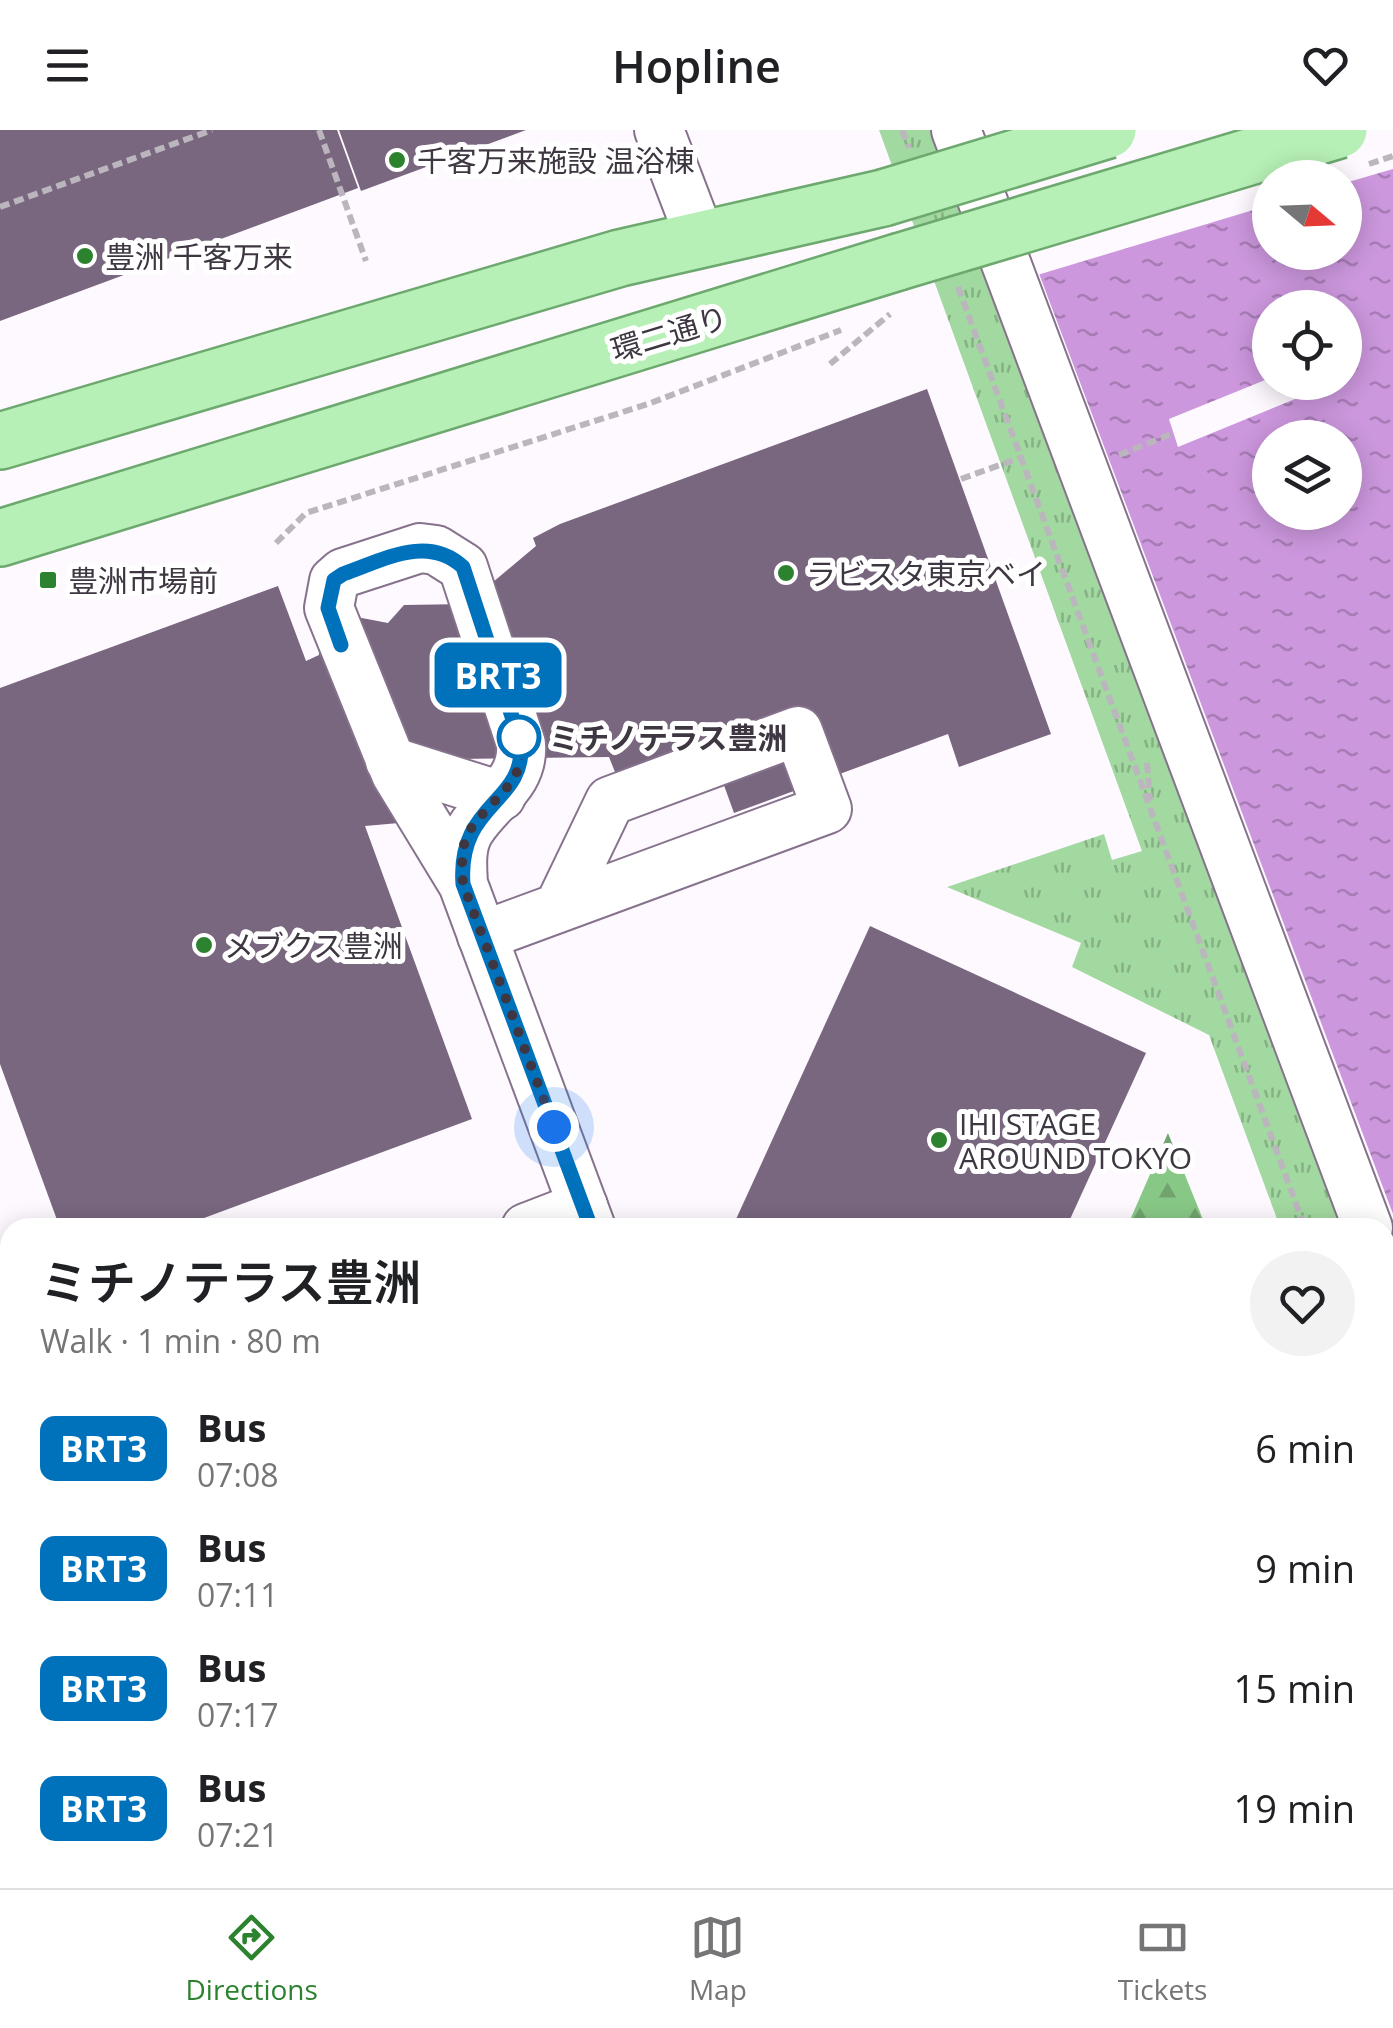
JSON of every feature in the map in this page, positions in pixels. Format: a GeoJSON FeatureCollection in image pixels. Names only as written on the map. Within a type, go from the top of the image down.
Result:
{"type":"FeatureCollection","features":[{"type":"Feature","properties":{"kind":"main road"},"geometry":{"type":"LineString","coordinates":[[0,441],[620,258],[701,240],[899,182],[1108,130]]}},
{"type":"Feature","properties":{"kind":"main road","name":"環二通り"},"geometry":{"type":"LineString","coordinates":[[0,538],[896,286],[1339,130]]}},
{"type":"Feature","properties":{"kind":"street"},"geometry":{"type":"LineString","coordinates":[[659,130],[701,240]]}},
{"type":"Feature","properties":{"kind":"street"},"geometry":{"type":"LineString","coordinates":[[956,130],[1364,1218]]}},
{"type":"Feature","properties":{"kind":"street"},"geometry":{"type":"LineString","coordinates":[[463,884],[461,858],[468,832],[515,778],[522,759],[521,744],[463,567],[436,550],[420,548],[343,574],[334,580],[328,608],[390,761],[463,884],[587,1217]]}},
{"type":"Feature","properties":{"kind":"street"},"geometry":{"type":"LineString","coordinates":[[482,936],[827,810],[798,731],[610,801],[559,907]]}},
{"type":"Feature","properties":{"kind":"street"},"geometry":{"type":"LineString","coordinates":[[390,761],[501,796]]}},
{"type":"Feature","properties":{"kind":"path"},"geometry":{"type":"LineString","coordinates":[[0,206],[212,130]]}},
{"type":"Feature","properties":{"kind":"path"},"geometry":{"type":"LineString","coordinates":[[319,130],[366,262]]}},
{"type":"Feature","properties":{"kind":"path"},"geometry":{"type":"LineString","coordinates":[[899,182],[902,130]]}},
{"type":"Feature","properties":{"kind":"path"},"geometry":{"type":"LineString","coordinates":[[953,272],[1301,1218]]}},
{"type":"Feature","properties":{"kind":"path"},"geometry":{"type":"LineString","coordinates":[[864,321],[896,286]]}},
{"type":"Feature","properties":{"kind":"path"},"geometry":{"type":"LineString","coordinates":[[830,364],[896,286]]}},
{"type":"Feature","properties":{"kind":"path"},"geometry":{"type":"LineString","coordinates":[[276,542],[306,512],[648,404],[850,327]]}},
{"type":"Feature","properties":{"kind":"path"},"geometry":{"type":"LineString","coordinates":[[1084,468],[1174,433]]}},
{"type":"Feature","properties":{"kind":"path"},"geometry":{"type":"LineString","coordinates":[[961,478],[1022,456]]}},
{"type":"Feature","properties":{"kind":"green space"},"geometry":{"type":"Polygon","coordinates":[[[879,130],[981,130],[1390,1218],[1277,1218],[1209,1035],[1072,967],[1081,943],[947,887],[1104,834],[1112,860],[1142,851],[879,130]]]}},
{"type":"Feature","properties":{"kind":"green space"},"geometry":{"type":"Polygon","coordinates":[[[1168,1133],[1202,1218],[1131,1218],[1168,1133]]]}},
{"type":"Feature","properties":{"kind":"water"},"geometry":{"type":"Polygon","coordinates":[[[985,130],[1393,130],[1393,1214],[985,130]]]}},
{"type":"Feature","properties":{"kind":"pier"},"geometry":{"type":"Polygon","coordinates":[[[980,130],[1393,130],[1393,169],[1362,178],[1362,160],[1252,160],[1252,210],[1034,276],[980,130]]]}},
{"type":"Feature","properties":{"kind":"pier"},"geometry":{"type":"Polygon","coordinates":[[[1252,385],[1252,400],[1293,400],[1178,447],[1169,419],[1252,385]]]}},
{"type":"Feature","properties":{"kind":"building","name":"豊洲 千客万来"},"geometry":{"type":"Polygon","coordinates":[[[0,130],[337,130],[358,188],[0,321],[0,130]]]}},
{"type":"Feature","properties":{"kind":"building","name":"千客万来施設 温浴棟"},"geometry":{"type":"Polygon","coordinates":[[[339,130],[526,130],[361,191],[339,130]]]}},
{"type":"Feature","properties":{"kind":"building"},"geometry":{"type":"Polygon","coordinates":[[[927,389],[1051,734],[959,767],[948,734],[734,813],[712,752],[619,782],[609,757],[459,759],[410,822],[365,826],[472,1119],[204,1218],[56,1218],[0,1064],[0,688],[278,586],[306,661],[319,655],[320,610],[388,623],[404,605],[467,604],[536,546],[533,538],[560,524],[927,389]]]}},
{"type":"Feature","properties":{"kind":"building","name":"IHI STAGE AROUND TOKYO"},"geometry":{"type":"Polygon","coordinates":[[[870,926],[1146,1053],[1071,1218],[737,1218],[870,926]]]}},
{"type":"Feature","properties":{"kind":"bus line","name":"BRT3"},"geometry":{"type":"LineString","coordinates":[[341,645],[328,608],[334,580],[343,574],[420,548],[452,557],[463,567],[521,744],[522,759],[515,778],[468,832],[461,858],[463,884],[587,1218]]}},
{"type":"Feature","properties":{"kind":"place","name":"千客万来施設 温浴棟"},"geometry":{"type":"Point","coordinates":[397,160]}},
{"type":"Feature","properties":{"kind":"place","name":"豊洲 千客万来"},"geometry":{"type":"Point","coordinates":[85,256]}},
{"type":"Feature","properties":{"kind":"place","name":"ラビスタ東京ベイ"},"geometry":{"type":"Point","coordinates":[786,573]}},
{"type":"Feature","properties":{"kind":"place","name":"豊洲市場前"},"geometry":{"type":"Point","coordinates":[48,580]}},
{"type":"Feature","properties":{"kind":"place","name":"ミチノテラス豊洲"},"geometry":{"type":"Point","coordinates":[519,737]}},
{"type":"Feature","properties":{"kind":"place","name":"メブクス豊洲"},"geometry":{"type":"Point","coordinates":[204,945]}},
{"type":"Feature","properties":{"kind":"place","name":"IHI STAGE AROUND TOKYO"},"geometry":{"type":"Point","coordinates":[939,1140]}},
{"type":"Feature","properties":{"kind":"route"},"geometry":{"type":"LineString","coordinates":[[519,737],[522,759],[515,778],[468,832],[461,858],[463,884],[554,1127]]}}]}
